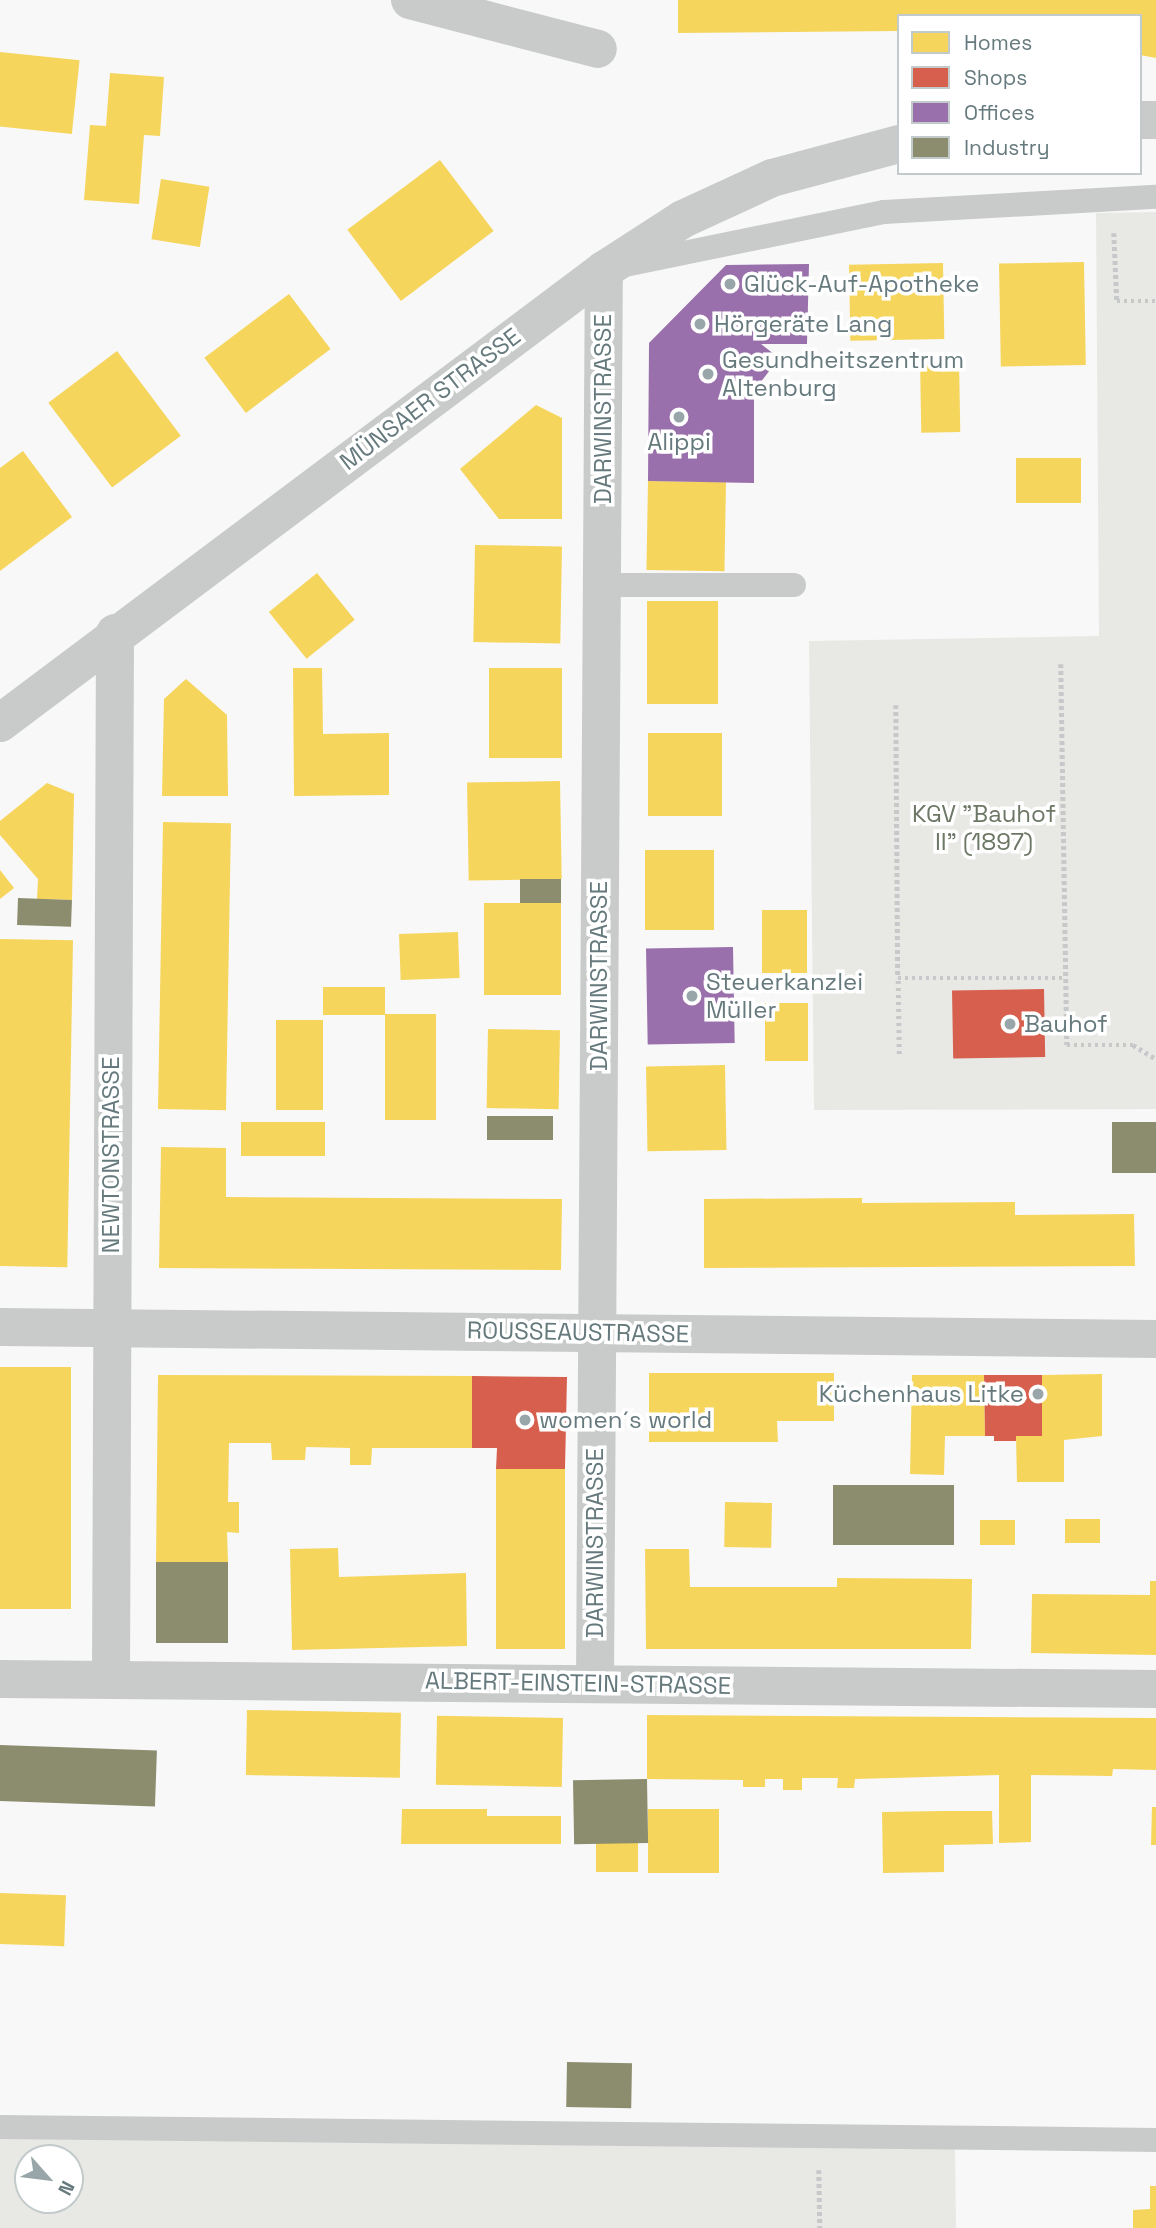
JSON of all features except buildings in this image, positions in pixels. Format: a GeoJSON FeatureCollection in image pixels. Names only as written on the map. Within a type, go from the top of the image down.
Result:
{"type":"FeatureCollection","features":[{"type":"Feature","properties":{"kind":"street"},"geometry":{"type":"LineString","coordinates":[[410,0],[598,48]]}},
{"type":"Feature","properties":{"kind":"street","name":"MÜNSAER STRASSE"},"geometry":{"type":"LineString","coordinates":[[0,723],[115,633],[604,270],[683,219],[772,178],[897,145]]}},
{"type":"Feature","properties":{"kind":"street","name":"DARWINSTRASSE"},"geometry":{"type":"LineString","coordinates":[[595,1683],[595,1332],[604,270]]}},
{"type":"Feature","properties":{"kind":"street","name":"NEWTONSTRASSE"},"geometry":{"type":"LineString","coordinates":[[111,1676],[109,1328],[115,633]]}},
{"type":"Feature","properties":{"kind":"street","name":"ROUSSEAUSTRASSE"},"geometry":{"type":"LineString","coordinates":[[0,1327],[1156,1339]]}},
{"type":"Feature","properties":{"kind":"street","name":"ALBERT-EINSTEIN-STRASSE"},"geometry":{"type":"LineString","coordinates":[[0,1679],[111,1676],[1156,1689]]}},
{"type":"Feature","properties":{"kind":"lane"},"geometry":{"type":"LineString","coordinates":[[604,270],[884,212],[1156,197]]}},
{"type":"Feature","properties":{"kind":"lane"},"geometry":{"type":"LineString","coordinates":[[602,585],[794,585]]}},
{"type":"Feature","properties":{"kind":"lane"},"geometry":{"type":"LineString","coordinates":[[0,2127],[1156,2140]]}},
{"type":"Feature","properties":{"kind":"path"},"geometry":{"type":"LineString","coordinates":[[1114,198],[1117,301],[1156,301]]}},
{"type":"Feature","properties":{"kind":"path"},"geometry":{"type":"LineString","coordinates":[[1060,664],[1067,1045],[1133,1045],[1156,1059]]}},
{"type":"Feature","properties":{"kind":"path"},"geometry":{"type":"LineString","coordinates":[[896,705],[899,1054]]}},
{"type":"Feature","properties":{"kind":"path"},"geometry":{"type":"LineString","coordinates":[[898,978],[1066,978]]}},
{"type":"Feature","properties":{"kind":"path"},"geometry":{"type":"LineString","coordinates":[[818,2138],[820,2228]]}},
{"type":"Feature","properties":{"kind":"green space","name":"KGV \"Bauhof II\" (1897)"},"geometry":{"type":"Polygon","coordinates":[[[1156,212],[1156,1109],[814,1110],[809,641],[1099,636],[1096,213],[1156,212]]]}},
{"type":"Feature","properties":{"kind":"green space"},"geometry":{"type":"Polygon","coordinates":[[[0,2137],[955,2149],[956,2228],[0,2228],[0,2137]]]}},
{"type":"Feature","properties":{"kind":"place","name":"Glück-Auf-Apotheke"},"geometry":{"type":"Point","coordinates":[730,284]}},
{"type":"Feature","properties":{"kind":"place","name":"Hörgeräte Lang"},"geometry":{"type":"Point","coordinates":[700,324]}},
{"type":"Feature","properties":{"kind":"place","name":"Gesundheitszentrum Altenburg"},"geometry":{"type":"Point","coordinates":[708,374]}},
{"type":"Feature","properties":{"kind":"place","name":"Alippi"},"geometry":{"type":"Point","coordinates":[679,417]}},
{"type":"Feature","properties":{"kind":"place","name":"Steuerkanzlei Müller"},"geometry":{"type":"Point","coordinates":[692,996]}},
{"type":"Feature","properties":{"kind":"place","name":"Bauhof"},"geometry":{"type":"Point","coordinates":[1010,1024]}},
{"type":"Feature","properties":{"kind":"place","name":"Küchenhaus Litke"},"geometry":{"type":"Point","coordinates":[1038,1394]}},
{"type":"Feature","properties":{"kind":"place","name":"women´s world"},"geometry":{"type":"Point","coordinates":[525,1420]}}]}
